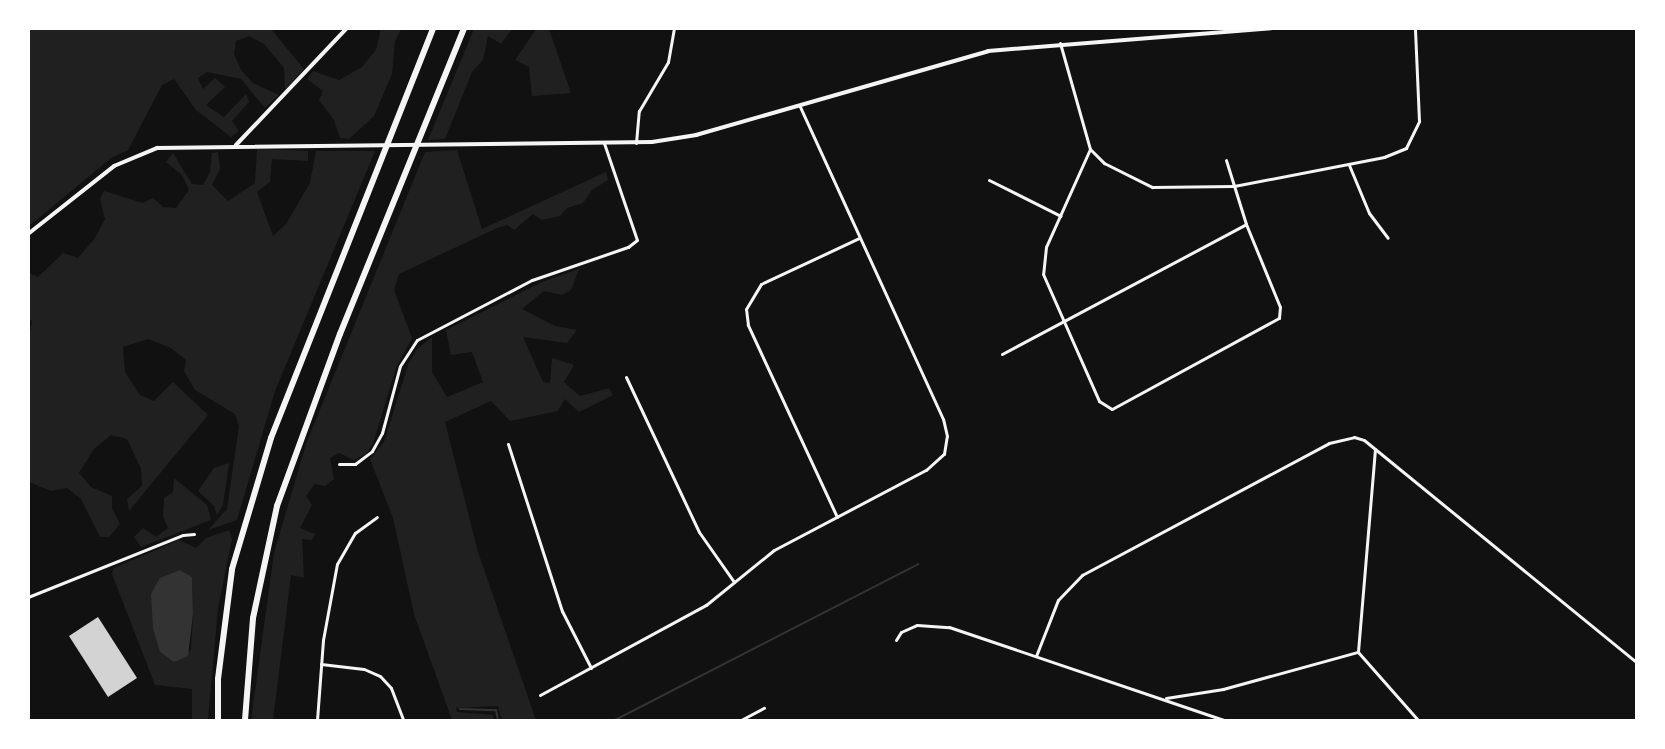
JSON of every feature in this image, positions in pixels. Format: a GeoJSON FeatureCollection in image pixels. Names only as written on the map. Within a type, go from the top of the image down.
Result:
{"type":"FeatureCollection","features":[{"type":"Feature","properties":{"kind":"highway"},"geometry":{"type":"LineString","coordinates":[[218,720],[218,679],[232,569],[268,449],[433,28]]}},
{"type":"Feature","properties":{"kind":"highway"},"geometry":{"type":"LineString","coordinates":[[245,720],[253,618],[277,506],[316,397],[464,28]]}},
{"type":"Feature","properties":{"kind":"street"},"geometry":{"type":"LineString","coordinates":[[236,145],[347,28]]}},
{"type":"Feature","properties":{"kind":"street"},"geometry":{"type":"LineString","coordinates":[[636,142],[639,111],[668,62],[674,28]]}},
{"type":"Feature","properties":{"kind":"street"},"geometry":{"type":"LineString","coordinates":[[28,234],[102,174],[136,154],[158,148],[236,145],[636,142],[696,135],[973,54],[1060,43],[1271,28]]}},
{"type":"Feature","properties":{"kind":"street"},"geometry":{"type":"LineString","coordinates":[[1060,43],[1090,149],[1113,169],[1152,187],[1234,186],[1349,165],[1399,153],[1415,135],[1419,121],[1415,28]]}},
{"type":"Feature","properties":{"kind":"street"},"geometry":{"type":"LineString","coordinates":[[540,695],[706,605],[774,550],[934,465],[944,454],[947,436],[800,105]]}},
{"type":"Feature","properties":{"kind":"street"},"geometry":{"type":"LineString","coordinates":[[339,464],[355,464],[372,452],[382,433],[400,366],[417,340],[532,280],[628,247],[637,240],[604,143]]}},
{"type":"Feature","properties":{"kind":"street"},"geometry":{"type":"LineString","coordinates":[[1090,149],[1047,247],[1043,268],[1048,293],[1099,401],[1112,409],[1269,327],[1280,318],[1280,307],[1246,224],[1226,160]]}},
{"type":"Feature","properties":{"kind":"street"},"geometry":{"type":"LineString","coordinates":[[1349,165],[1369,213],[1388,238]]}},
{"type":"Feature","properties":{"kind":"street"},"geometry":{"type":"LineString","coordinates":[[989,180],[1061,216]]}},
{"type":"Feature","properties":{"kind":"street"},"geometry":{"type":"LineString","coordinates":[[1002,354],[1246,224]]}},
{"type":"Feature","properties":{"kind":"street"},"geometry":{"type":"LineString","coordinates":[[837,517],[748,325],[746,309],[761,284],[859,238]]}},
{"type":"Feature","properties":{"kind":"street"},"geometry":{"type":"LineString","coordinates":[[626,377],[699,532],[734,582]]}},
{"type":"Feature","properties":{"kind":"street"},"geometry":{"type":"LineString","coordinates":[[1036,657],[1058,600],[1082,575],[1336,440],[1354,437],[1375,449],[1636,662]]}},
{"type":"Feature","properties":{"kind":"street"},"geometry":{"type":"LineString","coordinates":[[508,444],[562,611],[591,668]]}},
{"type":"Feature","properties":{"kind":"street"},"geometry":{"type":"LineString","coordinates":[[1375,449],[1358,652],[1418,720]]}},
{"type":"Feature","properties":{"kind":"street"},"geometry":{"type":"LineString","coordinates":[[317,720],[321,664],[337,564],[351,538],[378,518]]}},
{"type":"Feature","properties":{"kind":"street"},"geometry":{"type":"LineString","coordinates":[[28,597],[183,535],[194,534]]}},
{"type":"Feature","properties":{"kind":"street"},"geometry":{"type":"LineString","coordinates":[[896,640],[909,627],[941,625],[1224,720]]}},
{"type":"Feature","properties":{"kind":"street"},"geometry":{"type":"LineString","coordinates":[[1164,699],[1223,689],[1358,652]]}},
{"type":"Feature","properties":{"kind":"street"},"geometry":{"type":"LineString","coordinates":[[321,664],[364,669],[380,676],[391,688],[404,720]]}},
{"type":"Feature","properties":{"kind":"street"},"geometry":{"type":"LineString","coordinates":[[741,720],[764,708]]}},
{"type":"Feature","properties":{"kind":"shaded area"},"geometry":{"type":"Polygon","coordinates":[[[29,28],[271,29],[304,69],[285,90],[284,68],[264,44],[249,36],[236,41],[234,54],[241,70],[253,83],[279,95],[265,108],[241,79],[207,72],[198,78],[203,89],[215,78],[225,87],[206,105],[224,117],[246,94],[249,102],[232,121],[239,131],[231,137],[196,110],[174,79],[162,85],[128,150],[111,158],[29,226],[29,28]]]}},
{"type":"Feature","properties":{"kind":"shaded area"},"geometry":{"type":"Polygon","coordinates":[[[381,28],[401,29],[395,41],[392,74],[374,116],[349,139],[340,138],[334,120],[319,100],[323,91],[307,79],[313,71],[339,80],[362,67],[376,50],[381,28]]]}},
{"type":"Feature","properties":{"kind":"shaded area"},"geometry":{"type":"Polygon","coordinates":[[[537,28],[549,29],[571,93],[532,96],[529,67],[515,60],[537,28]]]}},
{"type":"Feature","properties":{"kind":"shaded area"},"geometry":{"type":"Polygon","coordinates":[[[474,29],[512,29],[501,44],[488,36],[483,60],[472,72],[445,139],[428,140],[474,29]]]}},
{"type":"Feature","properties":{"kind":"shaded area"},"geometry":{"type":"Polygon","coordinates":[[[257,149],[308,151],[308,161],[272,159],[270,182],[257,192],[273,236],[286,224],[310,183],[316,151],[375,151],[275,391],[237,520],[208,530],[227,509],[239,426],[235,414],[195,390],[184,371],[186,360],[171,348],[148,339],[123,347],[125,372],[140,395],[154,401],[173,382],[208,415],[129,511],[127,499],[142,486],[141,469],[127,439],[111,435],[94,449],[79,473],[91,487],[112,496],[112,508],[120,524],[109,537],[100,537],[81,499],[67,488],[51,491],[29,482],[28,340],[32,322],[29,318],[29,273],[38,277],[63,253],[78,258],[95,238],[105,219],[100,199],[104,191],[143,203],[153,198],[163,207],[176,208],[189,190],[182,175],[166,162],[173,153],[192,184],[203,185],[210,172],[212,153],[218,152],[220,169],[212,185],[228,201],[255,183],[257,149]]]}},
{"type":"Feature","properties":{"kind":"shaded area"},"geometry":{"type":"Polygon","coordinates":[[[457,150],[482,229],[606,172],[608,180],[592,190],[583,203],[567,208],[560,216],[542,220],[533,214],[514,230],[507,225],[497,228],[399,274],[394,290],[412,338],[396,368],[373,444],[366,454],[354,460],[339,453],[330,458],[334,479],[325,486],[315,484],[306,496],[312,505],[300,528],[315,534],[312,540],[302,539],[304,578],[291,575],[273,720],[251,720],[274,553],[306,444],[425,152],[457,150]]]}},
{"type":"Feature","properties":{"kind":"shaded area"},"geometry":{"type":"Polygon","coordinates":[[[579,269],[571,290],[562,295],[544,291],[522,309],[555,326],[577,330],[567,343],[523,337],[543,382],[550,383],[552,358],[574,365],[564,382],[580,396],[609,388],[613,395],[579,412],[565,399],[558,411],[510,421],[491,401],[445,422],[478,552],[536,720],[502,720],[498,706],[456,708],[457,712],[493,715],[494,720],[452,720],[414,614],[393,518],[370,459],[384,442],[408,365],[417,349],[432,337],[432,372],[447,397],[483,382],[472,352],[451,355],[446,330],[542,282],[579,269]]]}},
{"type":"Feature","properties":{"kind":"shaded area"},"geometry":{"type":"Polygon","coordinates":[[[229,463],[223,505],[217,515],[214,506],[198,491],[214,468],[229,463]]]}},
{"type":"Feature","properties":{"kind":"shaded area"},"geometry":{"type":"Polygon","coordinates":[[[174,478],[207,505],[211,520],[141,547],[134,537],[143,528],[156,537],[168,528],[163,516],[164,498],[173,492],[174,478]]]}},
{"type":"Feature","properties":{"kind":"shaded area"},"geometry":{"type":"Polygon","coordinates":[[[229,530],[232,539],[218,608],[208,720],[192,720],[192,689],[155,685],[112,574],[114,568],[179,540],[196,548],[206,538],[229,530]],[[180,570],[160,579],[160,652],[174,662],[191,650],[192,577],[180,570]]]}},
{"type":"Feature","properties":{"kind":"shaded area"},"geometry":{"type":"Polygon","coordinates":[[[180,570],[192,577],[193,614],[188,656],[174,662],[160,652],[153,628],[151,594],[160,578],[180,570]]]}},
{"type":"Feature","properties":{"kind":"building"},"geometry":{"type":"Polygon","coordinates":[[[98,617],[137,678],[108,697],[69,636],[98,617]]]}},
{"type":"Feature","properties":{"kind":"waterway"},"geometry":{"type":"LineString","coordinates":[[615,720],[918,564]]}},
{"type":"Feature","properties":{"kind":"waterway"},"geometry":{"type":"LineString","coordinates":[[460,709],[496,710],[498,720]]}}]}
